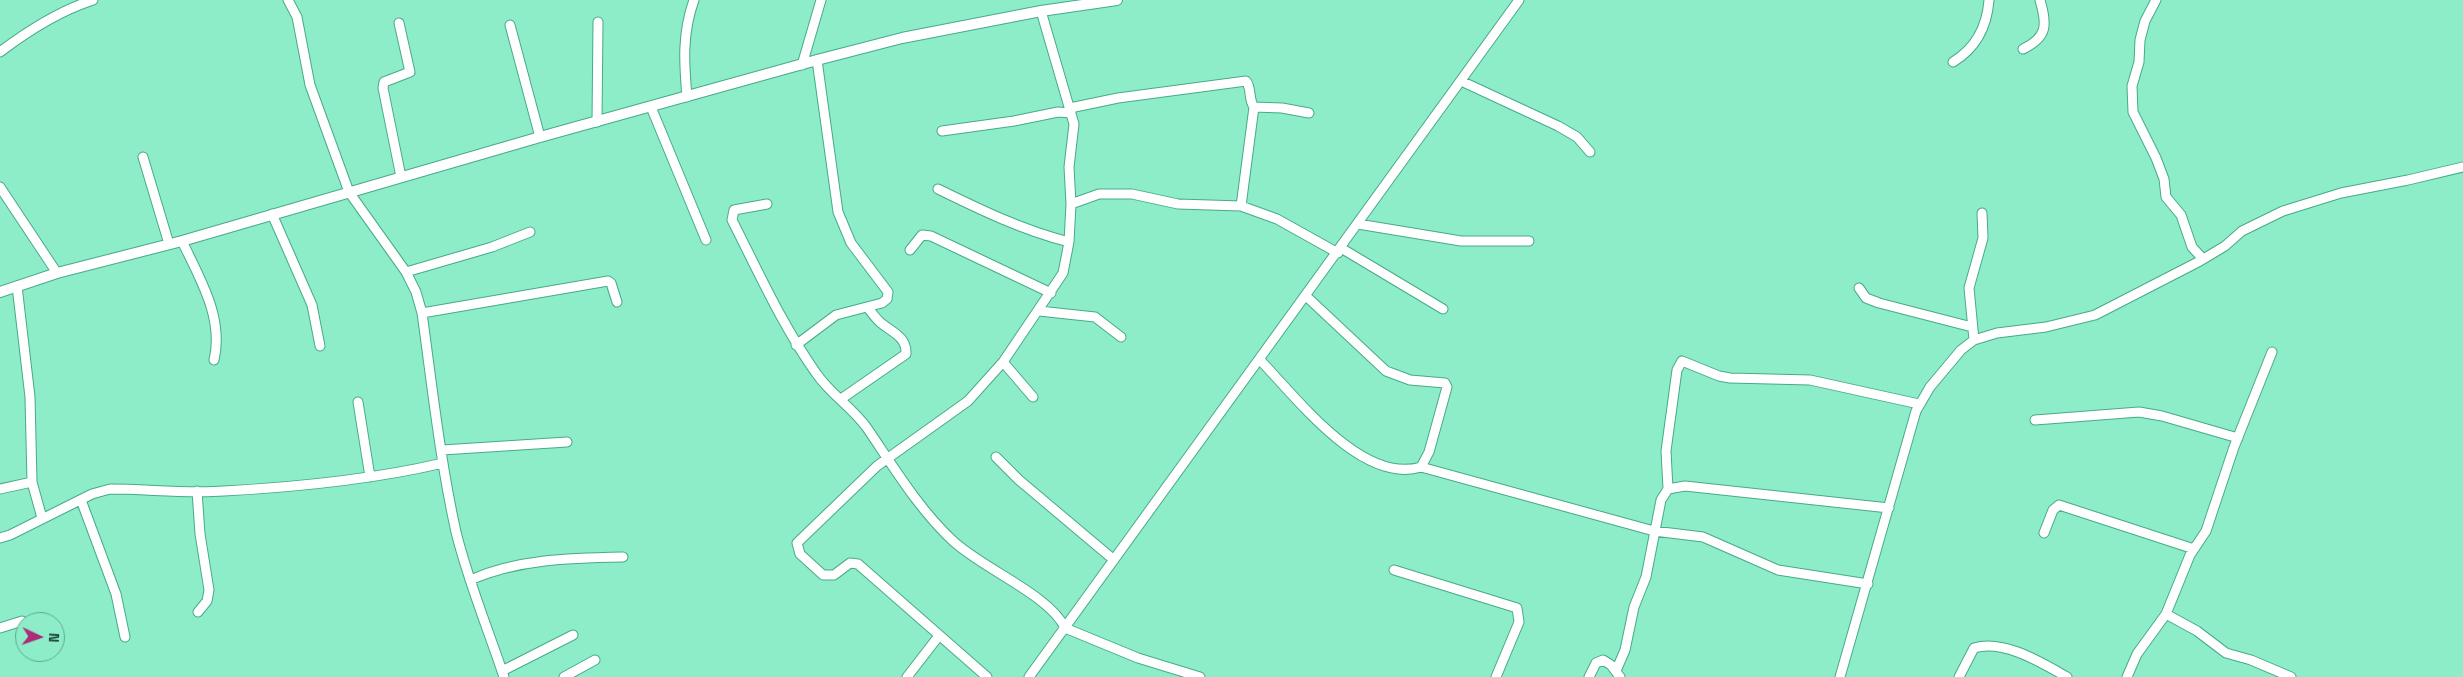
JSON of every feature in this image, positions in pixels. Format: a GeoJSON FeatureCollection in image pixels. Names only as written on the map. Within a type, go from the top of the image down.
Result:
{"type":"FeatureCollection","features":[{"type":"Feature","properties":{"kind":"street"},"geometry":{"type":"LineString","coordinates":[[0,52],[38,25],[78,4],[93,0]]}},
{"type":"Feature","properties":{"kind":"street"},"geometry":{"type":"LineString","coordinates":[[288,0],[296,17],[310,86],[349,192],[406,272],[416,292],[422,313],[456,532],[470,580],[503,674],[574,635]]}},
{"type":"Feature","properties":{"kind":"street"},"geometry":{"type":"LineString","coordinates":[[687,97],[683,54],[684,38],[694,0]]}},
{"type":"Feature","properties":{"kind":"street"},"geometry":{"type":"LineString","coordinates":[[802,65],[821,0]]}},
{"type":"Feature","properties":{"kind":"street"},"geometry":{"type":"LineString","coordinates":[[0,292],[57,273],[182,241],[540,137],[651,108],[817,60],[902,38],[1042,11],[1117,0]]}},
{"type":"Feature","properties":{"kind":"street"},"geometry":{"type":"LineString","coordinates":[[1029,677],[1340,250],[1519,0]]}},
{"type":"Feature","properties":{"kind":"street"},"geometry":{"type":"LineString","coordinates":[[1953,62],[1971,49],[1979,38],[1985,24],[1989,0]]}},
{"type":"Feature","properties":{"kind":"street"},"geometry":{"type":"LineString","coordinates":[[2023,49],[2033,44],[2043,32],[2044,15],[2040,0]]}},
{"type":"Feature","properties":{"kind":"street"},"geometry":{"type":"LineString","coordinates":[[2156,0],[2145,21],[2140,40],[2138,62],[2132,86],[2133,112],[2156,158],[2164,179],[2166,197],[2182,215],[2192,247],[2203,259]]}},
{"type":"Feature","properties":{"kind":"street"},"geometry":{"type":"LineString","coordinates":[[986,677],[858,564],[850,563],[834,575],[823,575],[800,554],[797,543],[801,537],[877,466],[968,401],[1003,362],[1063,274],[1069,242],[1071,204],[1069,166],[1074,134],[1070,108],[1042,11]]}},
{"type":"Feature","properties":{"kind":"street"},"geometry":{"type":"LineString","coordinates":[[597,122],[598,22]]}},
{"type":"Feature","properties":{"kind":"street"},"geometry":{"type":"LineString","coordinates":[[399,24],[410,72],[388,79],[384,82],[383,88],[401,177]]}},
{"type":"Feature","properties":{"kind":"street"},"geometry":{"type":"LineString","coordinates":[[510,25],[540,137]]}},
{"type":"Feature","properties":{"kind":"street"},"geometry":{"type":"LineString","coordinates":[[796,345],[836,315],[882,303],[887,299],[888,292],[851,243],[838,212],[817,60]]}},
{"type":"Feature","properties":{"kind":"street"},"geometry":{"type":"LineString","coordinates":[[942,131],[1014,122],[1118,98],[1206,86],[1226,86],[1241,81],[1248,84],[1250,99],[1254,107],[1241,206]]}},
{"type":"Feature","properties":{"kind":"street"},"geometry":{"type":"LineString","coordinates":[[1461,81],[1558,126],[1577,137],[1590,152]]}},
{"type":"Feature","properties":{"kind":"street"},"geometry":{"type":"LineString","coordinates":[[1254,107],[1282,108],[1309,113]]}},
{"type":"Feature","properties":{"kind":"street"},"geometry":{"type":"LineString","coordinates":[[651,108],[706,240]]}},
{"type":"Feature","properties":{"kind":"street"},"geometry":{"type":"LineString","coordinates":[[143,158],[170,244]]}},
{"type":"Feature","properties":{"kind":"street"},"geometry":{"type":"LineString","coordinates":[[1840,677],[1920,404],[1930,387],[1961,350],[1974,340],[1997,333],[2054,325],[2095,315],[2203,259],[2224,246],[2242,231],[2283,211],[2340,192],[2408,180],[2463,167]]}},
{"type":"Feature","properties":{"kind":"street"},"geometry":{"type":"LineString","coordinates":[[0,187],[57,273]]}},
{"type":"Feature","properties":{"kind":"street"},"geometry":{"type":"LineString","coordinates":[[938,189],[1006,222],[1069,242]]}},
{"type":"Feature","properties":{"kind":"street"},"geometry":{"type":"LineString","coordinates":[[1071,204],[1099,194],[1132,194],[1178,204],[1241,206],[1262,212],[1340,250],[1443,309]]}},
{"type":"Feature","properties":{"kind":"street"},"geometry":{"type":"LineString","coordinates":[[767,204],[734,210],[732,220],[796,345],[826,386],[842,398],[866,428],[887,460],[952,540],[969,555],[1048,606],[1060,618],[1065,628],[1130,655],[1200,677]]}},
{"type":"Feature","properties":{"kind":"street"},"geometry":{"type":"LineString","coordinates":[[1974,340],[1969,288],[1983,238],[1982,213]]}},
{"type":"Feature","properties":{"kind":"street"},"geometry":{"type":"LineString","coordinates":[[272,214],[312,306],[320,346]]}},
{"type":"Feature","properties":{"kind":"street"},"geometry":{"type":"LineString","coordinates":[[1358,224],[1461,241],[1529,241]]}},
{"type":"Feature","properties":{"kind":"street"},"geometry":{"type":"LineString","coordinates":[[406,272],[492,248],[530,232]]}},
{"type":"Feature","properties":{"kind":"street"},"geometry":{"type":"LineString","coordinates":[[910,250],[922,236],[930,236],[1051,294]]}},
{"type":"Feature","properties":{"kind":"street"},"geometry":{"type":"LineString","coordinates":[[182,241],[216,320],[218,345],[214,360]]}},
{"type":"Feature","properties":{"kind":"street"},"geometry":{"type":"LineString","coordinates":[[422,313],[608,281],[611,283],[617,302]]}},
{"type":"Feature","properties":{"kind":"street"},"geometry":{"type":"LineString","coordinates":[[16,286],[30,397],[32,482],[42,518]]}},
{"type":"Feature","properties":{"kind":"street"},"geometry":{"type":"LineString","coordinates":[[1859,288],[1866,298],[1879,303],[1972,327]]}},
{"type":"Feature","properties":{"kind":"street"},"geometry":{"type":"LineString","coordinates":[[1306,296],[1386,371],[1410,380],[1445,383],[1446,387],[1429,452],[1421,466]]}},
{"type":"Feature","properties":{"kind":"street"},"geometry":{"type":"LineString","coordinates":[[842,398],[906,354],[906,349],[900,337],[880,323],[868,308]]}},
{"type":"Feature","properties":{"kind":"street"},"geometry":{"type":"LineString","coordinates":[[1039,311],[1095,317],[1121,338]]}},
{"type":"Feature","properties":{"kind":"street"},"geometry":{"type":"LineString","coordinates":[[2127,677],[2137,654],[2166,614],[2194,549],[2206,531],[2238,438],[2272,352]]}},
{"type":"Feature","properties":{"kind":"street"},"geometry":{"type":"LineString","coordinates":[[1260,360],[1326,428],[1363,459],[1377,465],[1396,468],[1421,466],[1654,531],[1703,537],[1778,570],[1868,584]]}},
{"type":"Feature","properties":{"kind":"street"},"geometry":{"type":"LineString","coordinates":[[1618,674],[1634,607],[1646,577],[1661,500],[1668,489],[1666,451],[1678,370],[1682,361],[1730,378],[1810,380],[1920,404]]}},
{"type":"Feature","properties":{"kind":"street"},"geometry":{"type":"LineString","coordinates":[[1003,362],[1033,397]]}},
{"type":"Feature","properties":{"kind":"street"},"geometry":{"type":"LineString","coordinates":[[358,402],[370,477]]}},
{"type":"Feature","properties":{"kind":"street"},"geometry":{"type":"LineString","coordinates":[[2036,420],[2139,412],[2162,416],[2238,438]]}},
{"type":"Feature","properties":{"kind":"street"},"geometry":{"type":"LineString","coordinates":[[442,450],[567,442]]}},
{"type":"Feature","properties":{"kind":"street"},"geometry":{"type":"LineString","coordinates":[[996,457],[1019,480],[1114,560]]}},
{"type":"Feature","properties":{"kind":"street"},"geometry":{"type":"LineString","coordinates":[[0,538],[10,535],[81,500],[110,489],[197,491],[301,486],[370,477],[444,464]]}},
{"type":"Feature","properties":{"kind":"street"},"geometry":{"type":"LineString","coordinates":[[0,489],[32,482]]}},
{"type":"Feature","properties":{"kind":"street"},"geometry":{"type":"LineString","coordinates":[[1668,489],[1685,486],[1889,508]]}},
{"type":"Feature","properties":{"kind":"street"},"geometry":{"type":"LineString","coordinates":[[197,491],[209,596],[204,606],[198,612]]}},
{"type":"Feature","properties":{"kind":"street"},"geometry":{"type":"LineString","coordinates":[[81,500],[116,594],[125,637]]}},
{"type":"Feature","properties":{"kind":"street"},"geometry":{"type":"LineString","coordinates":[[2044,533],[2052,510],[2060,505],[2194,549]]}},
{"type":"Feature","properties":{"kind":"street"},"geometry":{"type":"LineString","coordinates":[[470,580],[502,568],[534,562],[566,558],[622,557]]}},
{"type":"Feature","properties":{"kind":"street"},"geometry":{"type":"LineString","coordinates":[[1394,570],[1517,608],[1519,622],[1496,677]]}},
{"type":"Feature","properties":{"kind":"street"},"geometry":{"type":"LineString","coordinates":[[2166,614],[2197,631],[2226,652],[2292,677]]}},
{"type":"Feature","properties":{"kind":"street"},"geometry":{"type":"LineString","coordinates":[[0,628],[15,623]]}},
{"type":"Feature","properties":{"kind":"street"},"geometry":{"type":"LineString","coordinates":[[907,677],[938,636]]}},
{"type":"Feature","properties":{"kind":"street"},"geometry":{"type":"LineString","coordinates":[[1959,677],[1974,648],[1979,647],[1998,648],[2029,656],[2067,677]]}},
{"type":"Feature","properties":{"kind":"street"},"geometry":{"type":"LineString","coordinates":[[564,677],[595,660]]}},
{"type":"Feature","properties":{"kind":"street"},"geometry":{"type":"LineString","coordinates":[[1589,677],[1596,663],[1600,660],[1608,662],[1618,674]]}}]}
